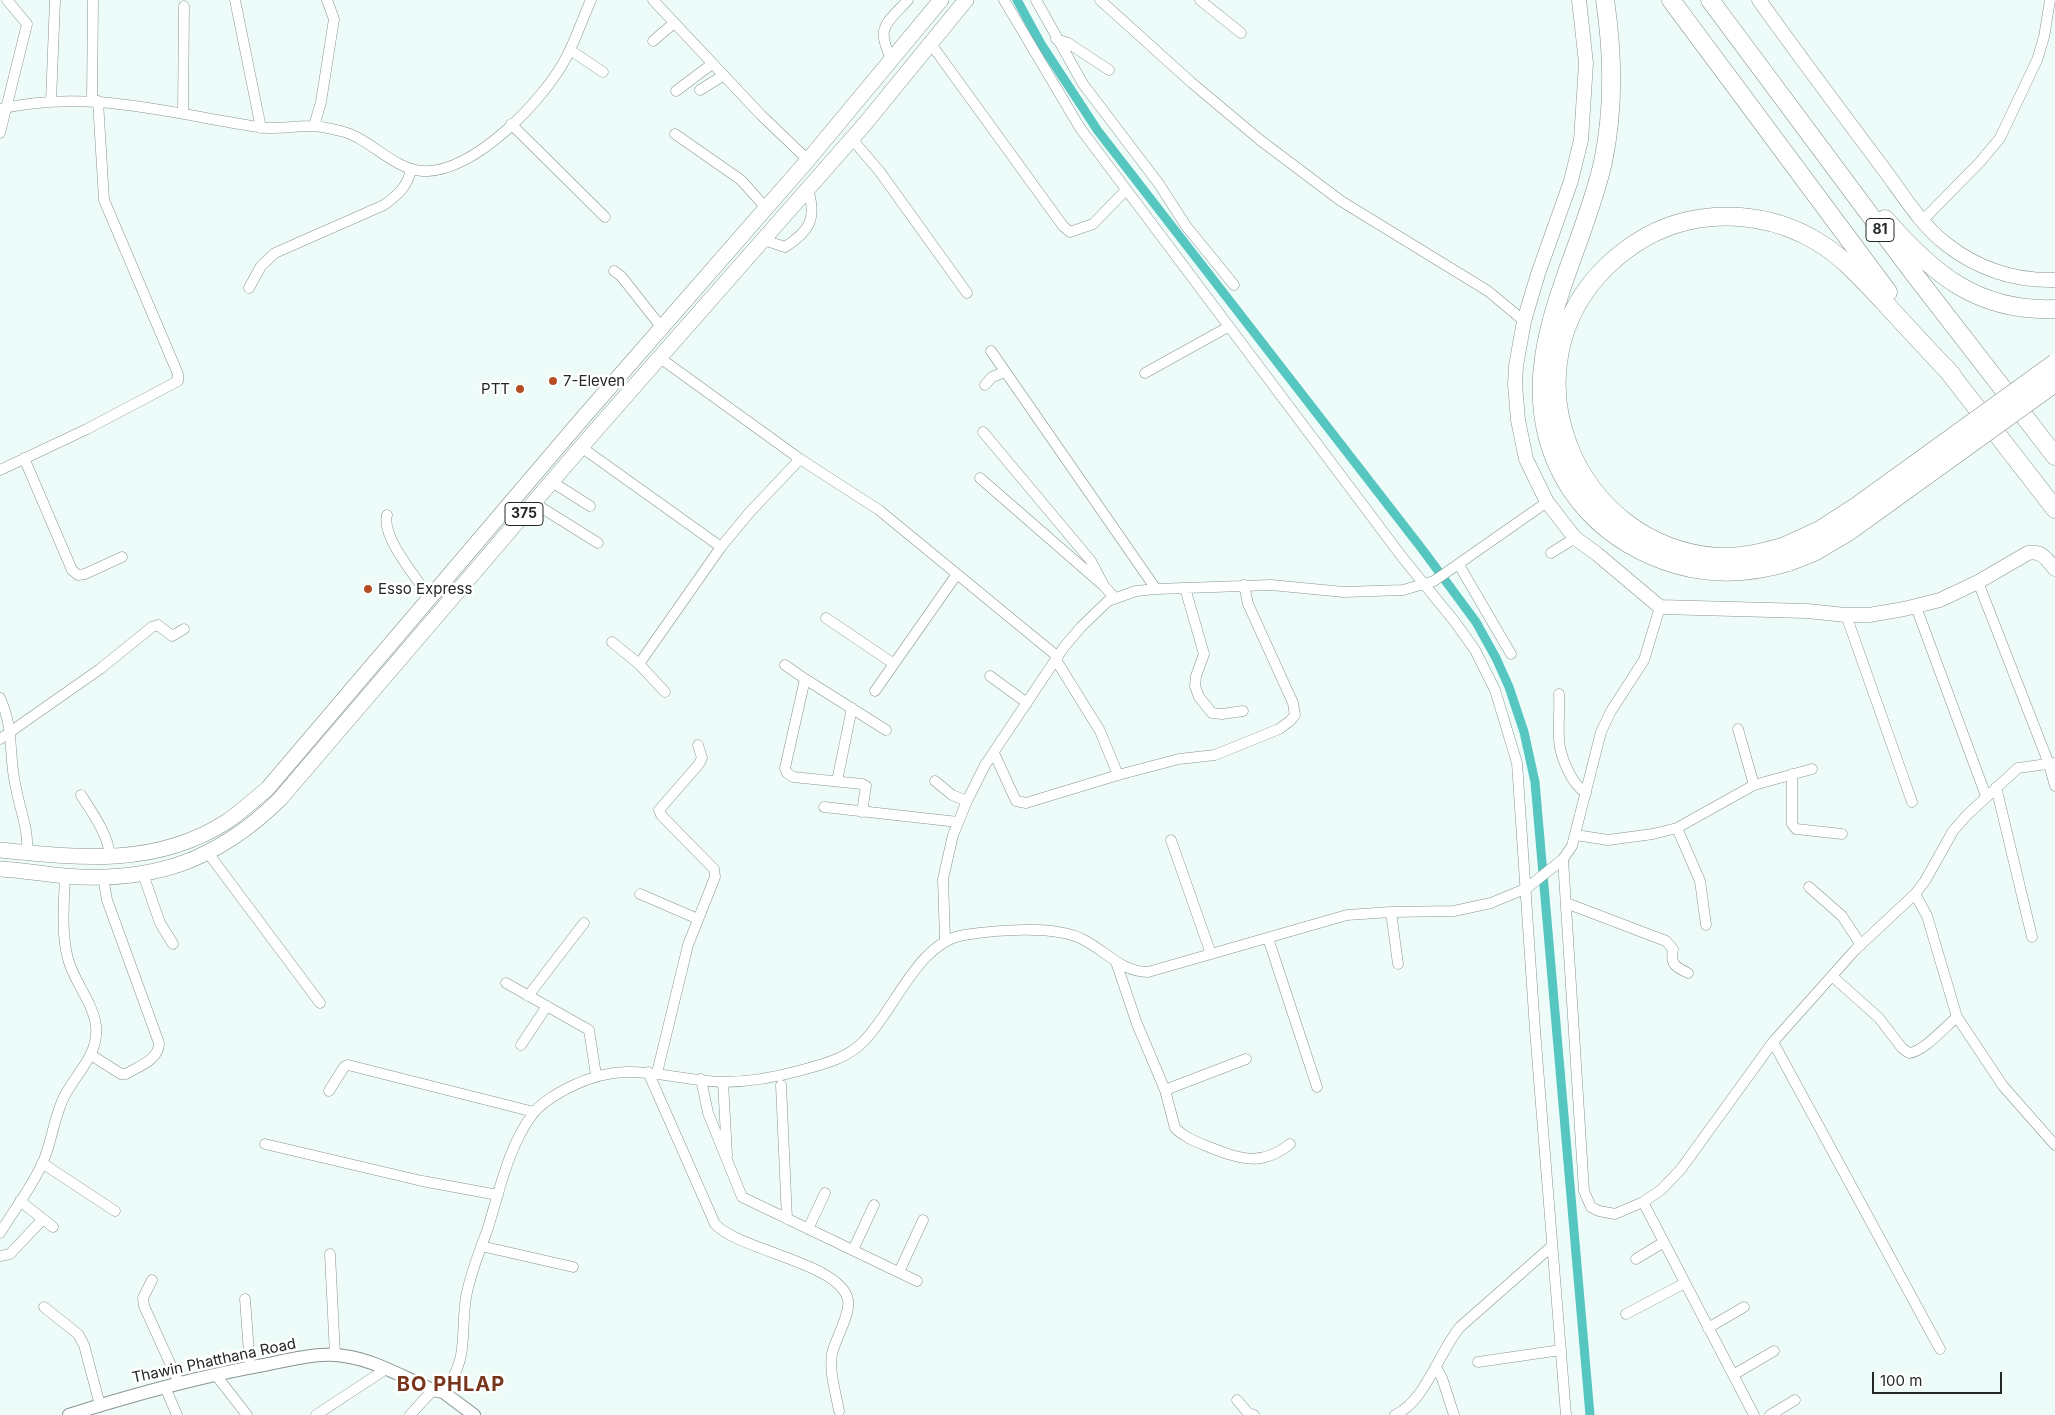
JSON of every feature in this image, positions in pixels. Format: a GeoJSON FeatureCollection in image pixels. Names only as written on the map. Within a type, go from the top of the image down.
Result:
{"type":"FeatureCollection","features":[{"type":"Feature","properties":{"kind":"highway"},"geometry":{"type":"LineString","coordinates":[[1605,0],[1610,41],[1610,87],[1603,160],[1589,213],[1547,334],[1541,370],[1542,412],[1552,453],[1571,490],[1584,507],[1621,540],[1658,559],[1693,570],[1725,573],[1754,571],[1786,555],[1857,506],[2055,363]]}},
{"type":"Feature","properties":{"kind":"highway","name":"81"},"geometry":{"type":"LineString","coordinates":[[1671,0],[1837,226],[2055,508]]}},
{"type":"Feature","properties":{"kind":"highway","name":"81"},"geometry":{"type":"LineString","coordinates":[[1710,0],[1781,97],[2055,456]]}},
{"type":"Feature","properties":{"kind":"highway"},"geometry":{"type":"LineString","coordinates":[[1781,97],[1901,236],[1942,276],[1959,287],[1989,300],[2021,308],[2055,309]]}},
{"type":"Feature","properties":{"kind":"highway"},"geometry":{"type":"LineString","coordinates":[[1952,375],[1843,261],[1818,242],[1780,224],[1746,217],[1725,216],[1681,223],[1642,240],[1603,270],[1587,290],[1572,317],[1560,353],[1557,375],[1557,402],[1562,426],[1581,474],[1599,499],[1619,519],[1645,536],[1668,546],[1718,557],[1740,557],[1814,552],[1848,532],[2055,384]]}},
{"type":"Feature","properties":{"kind":"main road","name":"375"},"geometry":{"type":"LineString","coordinates":[[0,850],[27,853],[110,856],[148,854],[181,845],[227,822],[268,788],[808,160],[941,0]]}},
{"type":"Feature","properties":{"kind":"main road","name":"375"},"geometry":{"type":"LineString","coordinates":[[0,868],[65,876],[143,874],[171,869],[208,853],[243,831],[280,799],[581,447],[852,139],[966,0]]}},
{"type":"Feature","properties":{"kind":"main road"},"geometry":{"type":"LineString","coordinates":[[1579,0],[1586,63],[1581,140],[1572,181],[1538,274],[1524,321],[1516,366],[1518,420],[1526,459],[1547,502],[1575,538],[1660,607],[1807,611],[1869,615],[1916,607],[1940,600],[1978,582],[2028,553],[2036,552],[2042,554],[2055,569]]}},
{"type":"Feature","properties":{"kind":"main road"},"geometry":{"type":"LineString","coordinates":[[1759,0],[1923,220],[1944,243],[1985,268],[2016,278],[2055,280]]}},
{"type":"Feature","properties":{"kind":"main road"},"geometry":{"type":"LineString","coordinates":[[822,143],[852,139]]}},
{"type":"Feature","properties":{"kind":"street"},"geometry":{"type":"LineString","coordinates":[[0,133],[4,108],[27,24],[7,0]]}},
{"type":"Feature","properties":{"kind":"street"},"geometry":{"type":"LineString","coordinates":[[51,102],[55,0]]}},
{"type":"Feature","properties":{"kind":"street"},"geometry":{"type":"LineString","coordinates":[[0,470],[112,416],[178,381],[176,368],[104,200],[95,101],[93,0]]}},
{"type":"Feature","properties":{"kind":"street"},"geometry":{"type":"LineString","coordinates":[[235,0],[261,128]]}},
{"type":"Feature","properties":{"kind":"street"},"geometry":{"type":"LineString","coordinates":[[314,126],[321,102],[334,20],[327,0]]}},
{"type":"Feature","properties":{"kind":"street"},"geometry":{"type":"LineString","coordinates":[[4,108],[51,102],[95,101],[132,104],[184,112],[261,128],[314,126],[344,132],[410,168],[423,171],[450,167],[474,156],[512,124],[548,86],[570,50],[591,0]]}},
{"type":"Feature","properties":{"kind":"street"},"geometry":{"type":"LineString","coordinates":[[653,0],[712,64],[808,160]]}},
{"type":"Feature","properties":{"kind":"street"},"geometry":{"type":"LineString","coordinates":[[891,58],[883,42],[883,32],[888,22],[908,0]]}},
{"type":"Feature","properties":{"kind":"street"},"geometry":{"type":"LineString","coordinates":[[1004,0],[1080,128],[1228,327],[1429,583],[1488,672],[1502,708],[1518,763],[1530,885],[1535,1030],[1566,1415]]}},
{"type":"Feature","properties":{"kind":"street"},"geometry":{"type":"LineString","coordinates":[[1036,0],[1056,40],[1088,92],[1159,184],[1209,256],[1234,285]]}},
{"type":"Feature","properties":{"kind":"street"},"geometry":{"type":"LineString","coordinates":[[1100,0],[1192,83],[1260,140],[1342,201],[1488,291],[1524,321]]}},
{"type":"Feature","properties":{"kind":"street"},"geometry":{"type":"LineString","coordinates":[[1923,220],[1980,162],[2000,138],[2037,60],[2044,36],[2050,0]]}},
{"type":"Feature","properties":{"kind":"street"},"geometry":{"type":"LineString","coordinates":[[1202,1],[1241,33]]}},
{"type":"Feature","properties":{"kind":"street"},"geometry":{"type":"LineString","coordinates":[[184,6],[184,112]]}},
{"type":"Feature","properties":{"kind":"street"},"geometry":{"type":"LineString","coordinates":[[654,41],[674,23]]}},
{"type":"Feature","properties":{"kind":"street"},"geometry":{"type":"LineString","coordinates":[[1056,40],[1068,43],[1109,70]]}},
{"type":"Feature","properties":{"kind":"street"},"geometry":{"type":"LineString","coordinates":[[931,44],[1063,226],[1070,232],[1093,224],[1126,190]]}},
{"type":"Feature","properties":{"kind":"street"},"geometry":{"type":"LineString","coordinates":[[570,50],[603,72]]}},
{"type":"Feature","properties":{"kind":"street"},"geometry":{"type":"LineString","coordinates":[[676,91],[712,64]]}},
{"type":"Feature","properties":{"kind":"street"},"geometry":{"type":"LineString","coordinates":[[700,90],[724,75]]}},
{"type":"Feature","properties":{"kind":"street"},"geometry":{"type":"LineString","coordinates":[[512,124],[605,217]]}},
{"type":"Feature","properties":{"kind":"street"},"geometry":{"type":"LineString","coordinates":[[675,134],[741,180],[766,208]]}},
{"type":"Feature","properties":{"kind":"street"},"geometry":{"type":"LineString","coordinates":[[852,139],[880,172],[967,293]]}},
{"type":"Feature","properties":{"kind":"street"},"geometry":{"type":"LineString","coordinates":[[249,288],[261,266],[275,254],[384,205],[396,196],[409,180],[410,168]]}},
{"type":"Feature","properties":{"kind":"street"},"geometry":{"type":"LineString","coordinates":[[764,240],[785,247],[806,229],[813,217],[814,206],[808,190]]}},
{"type":"Feature","properties":{"kind":"street"},"geometry":{"type":"LineString","coordinates":[[614,271],[621,276],[662,328]]}},
{"type":"Feature","properties":{"kind":"street"},"geometry":{"type":"LineString","coordinates":[[1145,373],[1228,327]]}},
{"type":"Feature","properties":{"kind":"street"},"geometry":{"type":"LineString","coordinates":[[991,351],[1156,589]]}},
{"type":"Feature","properties":{"kind":"street"},"geometry":{"type":"LineString","coordinates":[[660,358],[800,459],[879,510],[1057,659],[1100,731],[1118,774]]}},
{"type":"Feature","properties":{"kind":"street"},"geometry":{"type":"LineString","coordinates":[[985,386],[992,377],[1005,372]]}},
{"type":"Feature","properties":{"kind":"street"},"geometry":{"type":"LineString","coordinates":[[983,432],[1091,561],[1104,586]]}},
{"type":"Feature","properties":{"kind":"street"},"geometry":{"type":"LineString","coordinates":[[581,447],[721,547]]}},
{"type":"Feature","properties":{"kind":"street"},"geometry":{"type":"LineString","coordinates":[[24,458],[72,570],[78,575],[85,574],[122,557]]}},
{"type":"Feature","properties":{"kind":"street"},"geometry":{"type":"LineString","coordinates":[[639,664],[721,547],[748,513],[800,459]]}},
{"type":"Feature","properties":{"kind":"street"},"geometry":{"type":"LineString","coordinates":[[980,478],[1104,586],[1115,598]]}},
{"type":"Feature","properties":{"kind":"street"},"geometry":{"type":"LineString","coordinates":[[552,482],[590,506]]}},
{"type":"Feature","properties":{"kind":"street"},"geometry":{"type":"LineString","coordinates":[[945,940],[943,879],[948,854],[967,801],[994,753],[1027,703],[1081,627],[1097,610],[1115,598],[1136,591],[1156,589],[1244,585],[1369,592],[1403,590],[1429,583],[1456,568],[1547,502]]}},
{"type":"Feature","properties":{"kind":"street"},"geometry":{"type":"LineString","coordinates":[[534,503],[598,544]]}},
{"type":"Feature","properties":{"kind":"street"},"geometry":{"type":"LineString","coordinates":[[387,515],[384,524],[390,538],[430,598]]}},
{"type":"Feature","properties":{"kind":"street"},"geometry":{"type":"LineString","coordinates":[[1551,553],[1575,538]]}},
{"type":"Feature","properties":{"kind":"street"},"geometry":{"type":"LineString","coordinates":[[1456,568],[1511,654]]}},
{"type":"Feature","properties":{"kind":"street"},"geometry":{"type":"LineString","coordinates":[[875,691],[957,574]]}},
{"type":"Feature","properties":{"kind":"street"},"geometry":{"type":"LineString","coordinates":[[1978,582],[2052,763],[2055,786]]}},
{"type":"Feature","properties":{"kind":"street"},"geometry":{"type":"LineString","coordinates":[[994,753],[1016,801],[1020,803],[1118,774],[1179,759],[1214,755],[1270,734],[1290,722],[1295,714],[1293,703],[1248,604],[1244,585]]}},
{"type":"Feature","properties":{"kind":"street"},"geometry":{"type":"LineString","coordinates":[[1185,588],[1204,654],[1196,676],[1195,686],[1199,697],[1212,712],[1222,714],[1243,711]]}},
{"type":"Feature","properties":{"kind":"street"},"geometry":{"type":"LineString","coordinates":[[410,1415],[438,1391],[458,1370],[462,1354],[466,1295],[516,1144],[534,1112],[563,1090],[596,1075],[613,1071],[653,1073],[723,1082],[759,1080],[800,1071],[844,1057],[864,1042],[925,959],[945,940],[963,935],[1024,931],[1063,933],[1083,940],[1134,972],[1148,972],[1347,915],[1467,909],[1507,898],[1530,885],[1559,862],[1576,836],[1601,732],[1610,711],[1644,660],[1660,607]]}},
{"type":"Feature","properties":{"kind":"street"},"geometry":{"type":"LineString","coordinates":[[1916,607],[1986,796]]}},
{"type":"Feature","properties":{"kind":"street"},"geometry":{"type":"LineString","coordinates":[[1846,615],[1912,802]]}},
{"type":"Feature","properties":{"kind":"street"},"geometry":{"type":"LineString","coordinates":[[826,618],[894,664]]}},
{"type":"Feature","properties":{"kind":"street"},"geometry":{"type":"LineString","coordinates":[[0,739],[100,669],[152,627],[158,625],[172,636],[184,628]]}},
{"type":"Feature","properties":{"kind":"street"},"geometry":{"type":"LineString","coordinates":[[612,642],[639,664],[665,692]]}},
{"type":"Feature","properties":{"kind":"street"},"geometry":{"type":"LineString","coordinates":[[785,665],[886,730]]}},
{"type":"Feature","properties":{"kind":"street"},"geometry":{"type":"LineString","coordinates":[[990,676],[1027,703]]}},
{"type":"Feature","properties":{"kind":"street"},"geometry":{"type":"LineString","coordinates":[[805,679],[785,768],[787,773],[792,777],[866,786],[862,812]]}},
{"type":"Feature","properties":{"kind":"street"},"geometry":{"type":"LineString","coordinates":[[1559,694],[1561,712],[1558,737],[1561,748],[1574,782],[1579,789],[1586,793]]}},
{"type":"Feature","properties":{"kind":"street"},"geometry":{"type":"LineString","coordinates":[[0,698],[7,714],[11,731],[16,788],[22,807],[28,842],[27,853]]}},
{"type":"Feature","properties":{"kind":"street"},"geometry":{"type":"LineString","coordinates":[[836,781],[852,708]]}},
{"type":"Feature","properties":{"kind":"street"},"geometry":{"type":"LineString","coordinates":[[1738,729],[1754,785]]}},
{"type":"Feature","properties":{"kind":"street"},"geometry":{"type":"LineString","coordinates":[[698,745],[702,758],[699,764],[659,810],[661,815],[715,872],[688,945],[653,1073],[715,1224],[728,1235],[812,1268],[832,1278],[845,1291],[849,1305],[832,1355],[831,1372],[840,1411]]}},
{"type":"Feature","properties":{"kind":"street"},"geometry":{"type":"LineString","coordinates":[[1559,862],[1566,903],[1584,1191],[1591,1207],[1599,1211],[1615,1214],[1643,1202],[1672,1181],[1773,1042],[1861,945],[1915,894],[1925,881],[1953,831],[1986,796],[2018,768],[2052,763]]}},
{"type":"Feature","properties":{"kind":"street"},"geometry":{"type":"LineString","coordinates":[[1576,836],[1608,840],[1644,836],[1677,828],[1754,785],[1812,770]]}},
{"type":"Feature","properties":{"kind":"street"},"geometry":{"type":"LineString","coordinates":[[1792,774],[1792,824],[1796,829],[1842,834]]}},
{"type":"Feature","properties":{"kind":"street"},"geometry":{"type":"LineString","coordinates":[[935,781],[952,795],[967,801]]}},
{"type":"Feature","properties":{"kind":"street"},"geometry":{"type":"LineString","coordinates":[[1996,787],[2032,937]]}},
{"type":"Feature","properties":{"kind":"street"},"geometry":{"type":"LineString","coordinates":[[81,795],[104,833],[109,846],[110,856]]}},
{"type":"Feature","properties":{"kind":"street"},"geometry":{"type":"LineString","coordinates":[[824,807],[958,822]]}},
{"type":"Feature","properties":{"kind":"street"},"geometry":{"type":"LineString","coordinates":[[1677,828],[1700,881],[1706,925]]}},
{"type":"Feature","properties":{"kind":"street"},"geometry":{"type":"LineString","coordinates":[[1171,840],[1211,954]]}},
{"type":"Feature","properties":{"kind":"street"},"geometry":{"type":"LineString","coordinates":[[208,853],[320,1004]]}},
{"type":"Feature","properties":{"kind":"street"},"geometry":{"type":"LineString","coordinates":[[143,874],[160,923],[173,944]]}},
{"type":"Feature","properties":{"kind":"street"},"geometry":{"type":"LineString","coordinates":[[0,1234],[42,1163],[64,1096],[91,1056],[96,1044],[96,1025],[68,959],[64,933],[65,876]]}},
{"type":"Feature","properties":{"kind":"street"},"geometry":{"type":"LineString","coordinates":[[91,1056],[121,1074],[126,1074],[155,1057],[159,1049],[159,1043],[107,900],[103,876]]}},
{"type":"Feature","properties":{"kind":"street"},"geometry":{"type":"LineString","coordinates":[[1809,887],[1842,916],[1861,945]]}},
{"type":"Feature","properties":{"kind":"street"},"geometry":{"type":"LineString","coordinates":[[640,894],[698,919]]}},
{"type":"Feature","properties":{"kind":"street"},"geometry":{"type":"LineString","coordinates":[[1915,894],[1927,916],[1957,1017],[2003,1086],[2055,1145]]}},
{"type":"Feature","properties":{"kind":"street"},"geometry":{"type":"LineString","coordinates":[[1566,903],[1666,941],[1673,949],[1672,964],[1688,973]]}},
{"type":"Feature","properties":{"kind":"street"},"geometry":{"type":"LineString","coordinates":[[1391,912],[1398,964]]}},
{"type":"Feature","properties":{"kind":"street"},"geometry":{"type":"LineString","coordinates":[[528,996],[584,923]]}},
{"type":"Feature","properties":{"kind":"street"},"geometry":{"type":"LineString","coordinates":[[1268,938],[1316,1087]]}},
{"type":"Feature","properties":{"kind":"street"},"geometry":{"type":"LineString","coordinates":[[1116,962],[1137,1024],[1165,1090],[1175,1128],[1195,1142],[1242,1160],[1271,1156],[1290,1144]]}},
{"type":"Feature","properties":{"kind":"street"},"geometry":{"type":"LineString","coordinates":[[1832,976],[1879,1018],[1908,1053],[1922,1047],[1957,1017]]}},
{"type":"Feature","properties":{"kind":"street"},"geometry":{"type":"LineString","coordinates":[[506,983],[588,1030],[596,1075]]}},
{"type":"Feature","properties":{"kind":"street"},"geometry":{"type":"LineString","coordinates":[[521,1044],[547,1006]]}},
{"type":"Feature","properties":{"kind":"street"},"geometry":{"type":"LineString","coordinates":[[1773,1042],[1940,1349]]}},
{"type":"Feature","properties":{"kind":"street"},"geometry":{"type":"LineString","coordinates":[[1165,1090],[1246,1059]]}},
{"type":"Feature","properties":{"kind":"street"},"geometry":{"type":"LineString","coordinates":[[329,1090],[344,1067],[348,1065],[534,1112]]}},
{"type":"Feature","properties":{"kind":"street"},"geometry":{"type":"LineString","coordinates":[[700,1079],[708,1113],[720,1148],[727,1157],[742,1197],[917,1281]]}},
{"type":"Feature","properties":{"kind":"street"},"geometry":{"type":"LineString","coordinates":[[723,1082],[727,1157]]}},
{"type":"Feature","properties":{"kind":"street"},"geometry":{"type":"LineString","coordinates":[[781,1085],[787,1219]]}},
{"type":"Feature","properties":{"kind":"street"},"geometry":{"type":"LineString","coordinates":[[264,1144],[422,1181],[498,1195]]}},
{"type":"Feature","properties":{"kind":"street"},"geometry":{"type":"LineString","coordinates":[[42,1163],[115,1210]]}},
{"type":"Feature","properties":{"kind":"street"},"geometry":{"type":"LineString","coordinates":[[808,1229],[825,1193]]}},
{"type":"Feature","properties":{"kind":"street"},"geometry":{"type":"LineString","coordinates":[[20,1201],[53,1227]]}},
{"type":"Feature","properties":{"kind":"street"},"geometry":{"type":"LineString","coordinates":[[1643,1202],[1754,1415]]}},
{"type":"Feature","properties":{"kind":"street"},"geometry":{"type":"LineString","coordinates":[[853,1250],[874,1205]]}},
{"type":"Feature","properties":{"kind":"street"},"geometry":{"type":"LineString","coordinates":[[0,1256],[10,1254],[43,1219]]}},
{"type":"Feature","properties":{"kind":"street"},"geometry":{"type":"LineString","coordinates":[[899,1272],[923,1220]]}},
{"type":"Feature","properties":{"kind":"street"},"geometry":{"type":"LineString","coordinates":[[1636,1259],[1664,1242]]}},
{"type":"Feature","properties":{"kind":"street"},"geometry":{"type":"LineString","coordinates":[[481,1246],[573,1267]]}},
{"type":"Feature","properties":{"kind":"street"},"geometry":{"type":"LineString","coordinates":[[1395,1415],[1400,1413],[1418,1394],[1436,1367],[1449,1340],[1460,1327],[1552,1246]]}},
{"type":"Feature","properties":{"kind":"street"},"geometry":{"type":"LineString","coordinates":[[330,1254],[334,1355]]}},
{"type":"Feature","properties":{"kind":"street"},"geometry":{"type":"LineString","coordinates":[[152,1280],[143,1298],[144,1306],[179,1383]]}},
{"type":"Feature","properties":{"kind":"street"},"geometry":{"type":"LineString","coordinates":[[1626,1314],[1685,1283]]}},
{"type":"Feature","properties":{"kind":"street"},"geometry":{"type":"LineString","coordinates":[[245,1299],[250,1367]]}},
{"type":"Feature","properties":{"kind":"street"},"geometry":{"type":"LineString","coordinates":[[44,1307],[78,1334],[84,1345],[100,1405]]}},
{"type":"Feature","properties":{"kind":"street"},"geometry":{"type":"LineString","coordinates":[[1708,1328],[1744,1307]]}},
{"type":"Feature","properties":{"kind":"street"},"geometry":{"type":"LineString","coordinates":[[1478,1362],[1561,1350]]}},
{"type":"Feature","properties":{"kind":"street"},"geometry":{"type":"LineString","coordinates":[[1733,1375],[1774,1351]]}},
{"type":"Feature","properties":{"kind":"street","name":"Thawin Phatthana Road"},"geometry":{"type":"LineString","coordinates":[[69,1415],[215,1374],[299,1358],[334,1355],[359,1358],[438,1391],[474,1415]]}},
{"type":"Feature","properties":{"kind":"street"},"geometry":{"type":"LineString","coordinates":[[1436,1367],[1442,1378],[1454,1415]]}},
{"type":"Feature","properties":{"kind":"street"},"geometry":{"type":"LineString","coordinates":[[316,1415],[386,1370]]}},
{"type":"Feature","properties":{"kind":"street"},"geometry":{"type":"LineString","coordinates":[[215,1374],[247,1415]]}},
{"type":"Feature","properties":{"kind":"street"},"geometry":{"type":"LineString","coordinates":[[165,1387],[177,1415]]}},
{"type":"Feature","properties":{"kind":"street"},"geometry":{"type":"LineString","coordinates":[[1237,1400],[1248,1413],[1254,1415]]}},
{"type":"Feature","properties":{"kind":"street"},"geometry":{"type":"LineString","coordinates":[[1770,1415],[1795,1400]]}},
{"type":"Feature","properties":{"kind":"waterway"},"geometry":{"type":"LineString","coordinates":[[1017,0],[1041,44],[1098,131],[1422,549],[1476,622],[1496,658],[1509,687],[1524,732],[1535,782],[1590,1415]]}},
{"type":"Feature","properties":{"kind":"place","name":"7-Eleven"},"geometry":{"type":"Point","coordinates":[553,381]}},
{"type":"Feature","properties":{"kind":"place","name":"PTT"},"geometry":{"type":"Point","coordinates":[520,389]}},
{"type":"Feature","properties":{"kind":"place","name":"Esso Express"},"geometry":{"type":"Point","coordinates":[368,589]}},
{"type":"Feature","properties":{"kind":"district","name":"BO PHLAP"},"geometry":{"type":"Point","coordinates":[451,1385]}}]}
